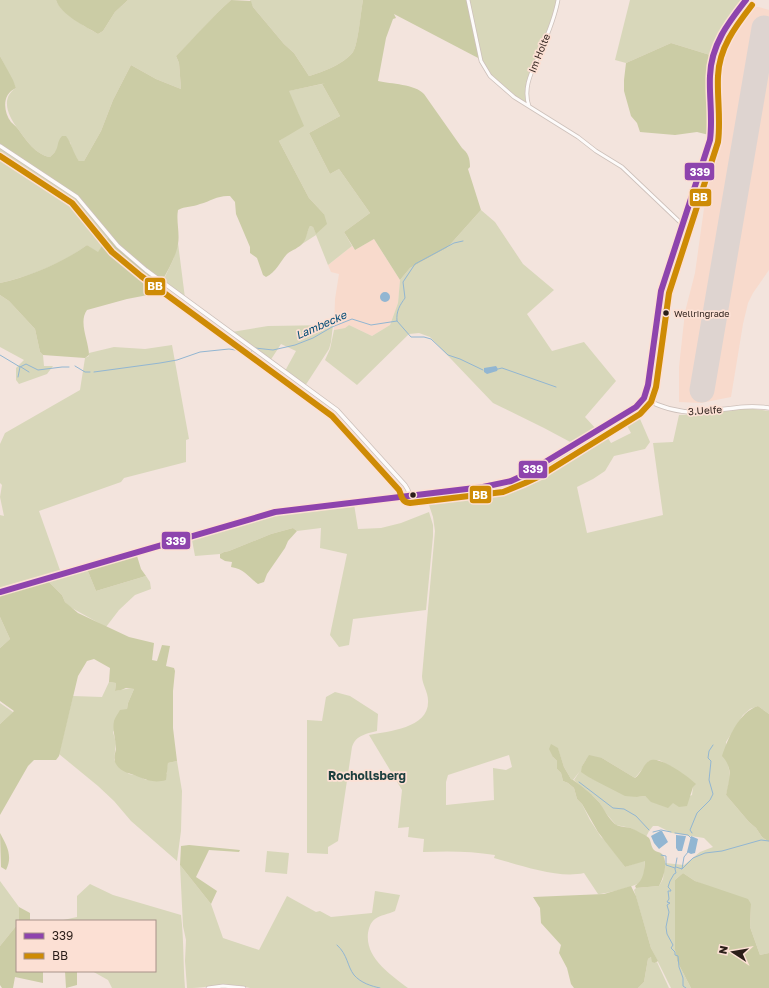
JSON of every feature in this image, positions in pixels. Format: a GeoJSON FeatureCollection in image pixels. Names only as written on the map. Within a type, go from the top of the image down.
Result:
{"type":"FeatureCollection","features":[{"type":"Feature","properties":{"kind":"main road"},"geometry":{"type":"LineString","coordinates":[[0,592],[275,512],[483,487],[511,481],[536,469],[636,408],[644,398],[648,385],[660,301],[666,276],[710,140],[712,125],[710,68],[714,47],[726,26],[746,0]]}},
{"type":"Feature","properties":{"kind":"street"},"geometry":{"type":"LineString","coordinates":[[468,0],[481,61],[486,71],[505,90],[578,137],[622,168],[683,225]]}},
{"type":"Feature","properties":{"kind":"street","name":"Im Holte"},"geometry":{"type":"LineString","coordinates":[[529,106],[527,94],[529,80],[546,38],[558,0]]}},
{"type":"Feature","properties":{"kind":"street"},"geometry":{"type":"LineString","coordinates":[[0,146],[77,197],[110,238],[125,253],[340,413],[407,487],[409,495]]}},
{"type":"Feature","properties":{"kind":"street","name":"3.Uelfe"},"geometry":{"type":"LineString","coordinates":[[644,398],[666,408],[687,412],[701,412],[740,406],[769,408]]}},
{"type":"Feature","properties":{"kind":"street"},"geometry":{"type":"LineString","coordinates":[[208,988],[223,986],[244,988]]}},
{"type":"Feature","properties":{"kind":"shaded area"},"geometry":{"type":"Polygon","coordinates":[[[747,7],[759,7],[769,10],[769,270],[748,303],[731,397],[701,403],[679,402],[679,367],[685,312],[695,273],[716,135],[715,66],[720,45],[724,37],[747,7]]]}},
{"type":"Feature","properties":{"kind":"shaded area"},"geometry":{"type":"Polygon","coordinates":[[[374,239],[400,280],[398,303],[390,325],[372,336],[349,325],[345,328],[334,330],[335,299],[339,274],[331,272],[328,265],[352,246],[355,250],[374,239]]]}},
{"type":"Feature","properties":{"kind":"green space"},"geometry":{"type":"Polygon","coordinates":[[[0,0],[56,0],[68,15],[98,34],[103,31],[115,12],[128,0],[231,0],[176,56],[179,63],[181,89],[156,79],[131,65],[113,100],[101,131],[84,161],[79,161],[74,155],[70,142],[57,150],[50,157],[40,153],[28,142],[11,119],[7,102],[11,92],[16,88],[0,56],[0,0]]]}},
{"type":"Feature","properties":{"kind":"green space"},"geometry":{"type":"Polygon","coordinates":[[[56,0],[128,0],[115,12],[103,31],[98,34],[80,24],[63,11],[56,0]]]}},
{"type":"Feature","properties":{"kind":"green space"},"geometry":{"type":"Polygon","coordinates":[[[231,0],[251,1],[253,7],[284,44],[294,53],[309,76],[339,64],[353,52],[358,35],[363,0],[468,0],[480,59],[394,14],[396,18],[393,19],[386,38],[378,81],[409,86],[424,94],[468,156],[470,167],[468,169],[481,210],[447,248],[410,268],[400,280],[374,239],[355,250],[344,232],[370,213],[339,169],[330,174],[309,133],[340,116],[322,84],[326,83],[289,91],[304,126],[279,141],[309,198],[324,214],[327,224],[316,234],[313,227],[310,226],[303,243],[287,254],[275,270],[266,277],[263,275],[257,258],[250,253],[250,247],[236,214],[235,202],[230,196],[218,197],[178,210],[179,236],[176,254],[162,281],[169,286],[153,294],[127,299],[87,310],[84,326],[89,355],[85,358],[43,355],[40,352],[35,329],[9,301],[0,295],[0,283],[23,277],[46,268],[67,258],[87,245],[98,252],[109,237],[77,197],[0,146],[0,56],[16,88],[8,94],[5,103],[6,113],[11,122],[36,150],[45,156],[50,157],[56,151],[62,136],[66,136],[79,161],[84,161],[101,131],[113,100],[131,65],[156,79],[181,89],[179,63],[176,56],[231,0]]]}},
{"type":"Feature","properties":{"kind":"green space"},"geometry":{"type":"Polygon","coordinates":[[[250,0],[363,0],[355,48],[349,56],[339,64],[309,76],[294,53],[284,44],[253,7],[250,0]]]}},
{"type":"Feature","properties":{"kind":"green space"},"geometry":{"type":"Polygon","coordinates":[[[469,0],[558,0],[526,90],[527,104],[490,76],[482,61],[469,0]]]}},
{"type":"Feature","properties":{"kind":"green space"},"geometry":{"type":"Polygon","coordinates":[[[630,0],[743,0],[721,28],[710,55],[671,43],[626,63],[615,60],[630,0]]]}},
{"type":"Feature","properties":{"kind":"green space"},"geometry":{"type":"Polygon","coordinates":[[[671,43],[710,55],[707,69],[709,135],[697,132],[675,135],[640,132],[637,123],[631,116],[624,91],[626,63],[671,43]]]}},
{"type":"Feature","properties":{"kind":"green space"},"geometry":{"type":"Polygon","coordinates":[[[322,84],[340,116],[309,133],[330,174],[339,169],[370,213],[344,232],[352,246],[328,265],[316,235],[302,244],[310,226],[313,227],[316,233],[324,214],[309,198],[279,141],[294,131],[299,115],[288,91],[322,84]]]}},
{"type":"Feature","properties":{"kind":"green space"},"geometry":{"type":"Polygon","coordinates":[[[0,146],[77,198],[110,237],[105,241],[98,253],[87,245],[56,264],[23,277],[0,283],[0,146]]]}},
{"type":"Feature","properties":{"kind":"green space"},"geometry":{"type":"Polygon","coordinates":[[[481,210],[495,222],[523,264],[554,290],[527,314],[552,351],[584,342],[616,381],[585,417],[597,430],[574,444],[493,403],[430,337],[419,333],[409,334],[357,385],[325,360],[330,349],[334,330],[345,328],[349,325],[372,336],[390,325],[398,303],[400,280],[410,268],[447,248],[481,210]]]}},
{"type":"Feature","properties":{"kind":"green space"},"geometry":{"type":"Polygon","coordinates":[[[178,243],[185,298],[163,281],[173,260],[178,243]]]}},
{"type":"Feature","properties":{"kind":"green space"},"geometry":{"type":"Polygon","coordinates":[[[0,295],[9,301],[35,329],[40,352],[43,355],[44,366],[53,366],[47,374],[19,384],[16,380],[16,368],[24,360],[0,347],[0,295]]]}},
{"type":"Feature","properties":{"kind":"green space"},"geometry":{"type":"Polygon","coordinates":[[[333,325],[329,349],[305,386],[285,371],[296,351],[281,344],[270,361],[232,332],[268,326],[333,325]]]}},
{"type":"Feature","properties":{"kind":"green space"},"geometry":{"type":"Polygon","coordinates":[[[172,345],[189,439],[186,440],[186,462],[124,478],[121,482],[39,511],[61,573],[0,590],[0,515],[4,516],[0,497],[2,485],[0,483],[0,444],[5,433],[80,390],[85,358],[89,356],[89,353],[114,347],[145,349],[172,345]]]}},
{"type":"Feature","properties":{"kind":"green space"},"geometry":{"type":"Polygon","coordinates":[[[740,409],[769,411],[769,714],[758,706],[750,709],[743,715],[726,742],[730,779],[726,795],[756,828],[762,837],[769,842],[769,953],[760,955],[750,927],[751,904],[695,881],[683,873],[675,880],[675,950],[677,961],[691,988],[671,988],[651,948],[634,890],[636,888],[659,886],[663,879],[665,863],[684,865],[700,852],[713,847],[704,838],[672,833],[658,826],[653,826],[646,837],[631,828],[616,825],[604,811],[599,802],[574,780],[580,771],[573,780],[571,779],[564,767],[558,749],[553,757],[557,761],[557,769],[561,773],[563,781],[574,788],[577,799],[582,804],[601,837],[606,841],[625,867],[645,860],[644,875],[641,882],[621,890],[598,894],[584,873],[551,873],[494,858],[495,855],[441,851],[423,852],[424,839],[408,837],[409,827],[398,828],[402,790],[369,735],[397,730],[407,726],[422,717],[427,709],[428,697],[422,676],[435,531],[433,517],[426,496],[522,477],[603,430],[611,443],[631,433],[624,420],[637,412],[650,442],[645,449],[614,456],[605,471],[577,487],[587,533],[663,515],[653,443],[673,442],[679,415],[740,409]],[[509,755],[448,775],[446,782],[446,805],[494,800],[493,768],[506,770],[512,767],[509,755]],[[602,758],[586,760],[582,766],[590,778],[637,797],[645,796],[651,801],[662,804],[668,804],[692,795],[693,787],[672,767],[659,760],[649,761],[635,778],[602,758]]]}},
{"type":"Feature","properties":{"kind":"green space"},"geometry":{"type":"Polygon","coordinates":[[[354,504],[358,529],[381,528],[401,523],[429,512],[433,525],[433,536],[426,610],[353,619],[349,645],[339,647],[330,635],[347,554],[320,548],[321,528],[297,531],[293,528],[271,534],[220,554],[195,556],[192,540],[260,518],[292,511],[354,504]]]}},
{"type":"Feature","properties":{"kind":"green space"},"geometry":{"type":"Polygon","coordinates":[[[293,528],[297,531],[288,541],[285,548],[267,574],[264,582],[258,584],[243,571],[231,567],[232,562],[225,561],[220,558],[220,554],[224,552],[271,534],[293,528]]]}},
{"type":"Feature","properties":{"kind":"green space"},"geometry":{"type":"Polygon","coordinates":[[[137,556],[141,569],[146,576],[96,591],[87,569],[137,556]]]}},
{"type":"Feature","properties":{"kind":"green space"},"geometry":{"type":"Polygon","coordinates":[[[87,569],[96,591],[146,576],[150,582],[151,589],[135,595],[119,610],[106,627],[70,607],[65,602],[62,595],[49,582],[87,569]]]}},
{"type":"Feature","properties":{"kind":"green space"},"geometry":{"type":"Polygon","coordinates":[[[49,582],[62,595],[65,602],[78,613],[129,637],[154,643],[152,660],[157,661],[162,645],[170,646],[166,666],[174,668],[175,671],[173,691],[173,728],[177,761],[168,763],[166,780],[159,781],[152,781],[143,778],[123,771],[118,767],[114,758],[116,749],[113,728],[114,721],[120,710],[127,709],[134,689],[126,688],[115,691],[116,683],[109,682],[110,668],[94,659],[87,661],[78,676],[59,756],[56,760],[34,760],[28,766],[0,815],[0,724],[14,711],[0,701],[0,648],[10,639],[0,617],[0,595],[49,582]]]}},
{"type":"Feature","properties":{"kind":"green space"},"geometry":{"type":"Polygon","coordinates":[[[0,617],[10,639],[0,648],[0,617]]]}},
{"type":"Feature","properties":{"kind":"green space"},"geometry":{"type":"Polygon","coordinates":[[[109,682],[116,683],[115,691],[134,689],[127,709],[113,732],[116,743],[114,760],[129,774],[139,776],[146,780],[167,774],[168,763],[177,761],[182,791],[181,831],[177,861],[131,821],[114,801],[98,786],[59,754],[73,696],[102,697],[109,682]]]}},
{"type":"Feature","properties":{"kind":"green space"},"geometry":{"type":"Polygon","coordinates":[[[335,692],[350,696],[378,714],[377,731],[359,737],[352,747],[338,841],[328,847],[328,854],[307,853],[307,720],[322,721],[326,697],[335,692]]]}},
{"type":"Feature","properties":{"kind":"green space"},"geometry":{"type":"Polygon","coordinates":[[[0,703],[13,712],[0,724],[0,703]]]}},
{"type":"Feature","properties":{"kind":"green space"},"geometry":{"type":"Polygon","coordinates":[[[758,706],[769,714],[769,842],[762,837],[756,828],[726,795],[730,774],[728,765],[722,756],[727,741],[735,726],[745,714],[758,706]]]}},
{"type":"Feature","properties":{"kind":"green space"},"geometry":{"type":"Polygon","coordinates":[[[551,744],[558,748],[564,767],[571,779],[599,802],[613,822],[622,827],[631,828],[649,838],[654,850],[662,854],[665,861],[665,866],[664,875],[659,886],[636,888],[635,886],[638,884],[643,875],[645,861],[625,867],[598,832],[582,804],[577,799],[574,788],[563,781],[561,773],[557,769],[557,761],[549,749],[551,744]]]}},
{"type":"Feature","properties":{"kind":"green space"},"geometry":{"type":"Polygon","coordinates":[[[589,755],[602,758],[635,778],[649,761],[659,761],[673,767],[696,784],[693,787],[687,806],[679,807],[673,803],[668,808],[651,802],[645,796],[625,796],[581,772],[582,766],[589,755]]]}},
{"type":"Feature","properties":{"kind":"green space"},"geometry":{"type":"Polygon","coordinates":[[[0,833],[7,847],[9,856],[6,870],[1,867],[0,833]]]}},
{"type":"Feature","properties":{"kind":"green space"},"geometry":{"type":"Polygon","coordinates":[[[189,845],[240,850],[239,852],[209,850],[196,877],[217,891],[211,904],[180,865],[181,846],[189,845]]]}},
{"type":"Feature","properties":{"kind":"green space"},"geometry":{"type":"Polygon","coordinates":[[[267,851],[289,853],[287,874],[265,872],[267,851]]]}},
{"type":"Feature","properties":{"kind":"green space"},"geometry":{"type":"Polygon","coordinates":[[[180,865],[211,904],[223,938],[259,950],[287,896],[316,912],[320,911],[331,917],[372,913],[375,891],[400,895],[395,911],[379,916],[372,922],[369,927],[368,942],[380,965],[408,988],[250,988],[227,985],[187,988],[185,961],[186,940],[183,926],[180,865]]]}},
{"type":"Feature","properties":{"kind":"green space"},"geometry":{"type":"Polygon","coordinates":[[[683,873],[695,881],[748,899],[751,904],[750,927],[760,955],[769,953],[769,988],[691,988],[677,961],[675,950],[675,880],[683,873]]]}},
{"type":"Feature","properties":{"kind":"green space"},"geometry":{"type":"Polygon","coordinates":[[[0,881],[19,907],[19,920],[16,920],[16,926],[0,946],[0,881]]]}},
{"type":"Feature","properties":{"kind":"green space"},"geometry":{"type":"Polygon","coordinates":[[[90,884],[113,895],[181,915],[185,988],[112,988],[108,980],[94,972],[156,972],[156,920],[64,920],[77,917],[77,896],[90,884]]]}},
{"type":"Feature","properties":{"kind":"green space"},"geometry":{"type":"Polygon","coordinates":[[[631,886],[636,896],[651,948],[658,961],[655,963],[652,962],[651,957],[648,959],[644,982],[638,988],[574,988],[571,984],[567,968],[559,953],[561,945],[541,923],[540,908],[533,897],[604,894],[631,886]]]}},
{"type":"Feature","properties":{"kind":"green space"},"geometry":{"type":"Polygon","coordinates":[[[19,907],[30,913],[30,920],[19,920],[19,907]]]}},
{"type":"Feature","properties":{"kind":"green space"},"geometry":{"type":"Polygon","coordinates":[[[16,926],[16,972],[43,972],[43,983],[15,977],[13,988],[2,988],[0,985],[0,946],[16,926]]]}},
{"type":"Feature","properties":{"kind":"green space"},"geometry":{"type":"Polygon","coordinates":[[[651,957],[655,963],[657,962],[669,988],[638,988],[644,982],[648,959],[651,957]]]}},
{"type":"Feature","properties":{"kind":"green space"},"geometry":{"type":"Polygon","coordinates":[[[65,972],[77,972],[77,985],[66,988],[65,972]]]}},
{"type":"Feature","properties":{"kind":"water"},"geometry":{"type":"Polygon","coordinates":[[[385,292],[390,297],[385,302],[380,297],[385,292]]]}},
{"type":"Feature","properties":{"kind":"water"},"geometry":{"type":"Polygon","coordinates":[[[496,366],[498,369],[497,371],[487,374],[484,372],[484,368],[496,366]]]}},
{"type":"Feature","properties":{"kind":"water"},"geometry":{"type":"Polygon","coordinates":[[[662,831],[668,842],[659,849],[651,836],[662,831]]]}},
{"type":"Feature","properties":{"kind":"water"},"geometry":{"type":"Polygon","coordinates":[[[676,835],[686,836],[682,851],[678,851],[676,848],[676,835]]]}},
{"type":"Feature","properties":{"kind":"water"},"geometry":{"type":"Polygon","coordinates":[[[691,836],[698,839],[695,853],[691,854],[687,852],[691,836]]]}},
{"type":"Feature","properties":{"kind":"waterway","name":"Lambecke"},"geometry":{"type":"LineString","coordinates":[[255,348],[273,350],[295,345],[352,319],[371,325],[397,321],[398,311],[405,298],[403,282],[415,264],[454,243],[463,241]]}},
{"type":"Feature","properties":{"kind":"waterway"},"geometry":{"type":"LineString","coordinates":[[397,321],[411,337],[424,337],[431,339],[448,355],[483,370]]}},
{"type":"Feature","properties":{"kind":"waterway","name":"Lambecke"},"geometry":{"type":"LineString","coordinates":[[94,372],[177,360],[200,352],[229,349],[248,352]]}},
{"type":"Feature","properties":{"kind":"waterway","name":"Lambecke"},"geometry":{"type":"LineString","coordinates":[[0,355],[20,367],[26,364],[38,370],[69,367]]}},
{"type":"Feature","properties":{"kind":"waterway","name":"Lambecke"},"geometry":{"type":"LineString","coordinates":[[75,366],[85,372],[90,372]]}},
{"type":"Feature","properties":{"kind":"waterway"},"geometry":{"type":"LineString","coordinates":[[18,377],[20,367]]}},
{"type":"Feature","properties":{"kind":"waterway"},"geometry":{"type":"LineString","coordinates":[[21,367],[29,372]]}},
{"type":"Feature","properties":{"kind":"waterway"},"geometry":{"type":"LineString","coordinates":[[498,369],[502,368],[556,387]]}},
{"type":"Feature","properties":{"kind":"waterway"},"geometry":{"type":"LineString","coordinates":[[692,833],[690,830],[697,813],[710,800],[713,794],[709,780],[711,761],[708,758],[709,751],[713,745]]}},
{"type":"Feature","properties":{"kind":"waterway"},"geometry":{"type":"LineString","coordinates":[[579,782],[613,808],[624,809],[636,816],[649,830]]}},
{"type":"Feature","properties":{"kind":"waterway"},"geometry":{"type":"LineString","coordinates":[[653,832],[661,830],[671,832]]}},
{"type":"Feature","properties":{"kind":"waterway"},"geometry":{"type":"LineString","coordinates":[[675,833],[688,835],[691,838]]}},
{"type":"Feature","properties":{"kind":"waterway"},"geometry":{"type":"LineString","coordinates":[[682,869],[693,858],[705,853],[722,851],[761,840],[769,841]]}},
{"type":"Feature","properties":{"kind":"waterway"},"geometry":{"type":"LineString","coordinates":[[676,867],[682,869],[684,857],[688,852]]}},
{"type":"Feature","properties":{"kind":"waterway"},"geometry":{"type":"LineString","coordinates":[[661,855],[666,856],[666,865],[675,868]]}},
{"type":"Feature","properties":{"kind":"waterway"},"geometry":{"type":"LineString","coordinates":[[677,858],[675,869],[676,873],[674,874],[668,887],[671,891],[668,891],[669,899],[667,902],[670,903],[667,905],[669,912],[666,927],[667,934],[673,945],[671,948],[675,952],[675,955],[678,956],[679,967],[683,978],[683,986],[686,988]]}},
{"type":"Feature","properties":{"kind":"waterway"},"geometry":{"type":"LineString","coordinates":[[337,945],[341,949],[354,975],[366,984],[380,988]]}},
{"type":"Feature","properties":{"kind":"runway"},"geometry":{"type":"LineString","coordinates":[[702,390],[764,28]]}},
{"type":"Feature","properties":{"kind":"transit line","name":"339"},"geometry":{"type":"LineString","coordinates":[[0,592],[275,512],[483,487],[511,481],[522,476],[636,407],[644,398],[648,385],[661,291],[710,140],[711,65],[717,44],[727,26],[746,0]]}},
{"type":"Feature","properties":{"kind":"transit line","name":"BB"},"geometry":{"type":"LineString","coordinates":[[0,156],[72,203],[112,252],[141,276],[332,416],[399,490],[405,501],[410,503],[503,492],[540,476],[640,414],[651,402],[656,387],[669,293],[718,142],[718,76],[721,56],[729,38],[752,5]]}},
{"type":"Feature","properties":{"kind":"place","name":"Wellringrade"},"geometry":{"type":"Point","coordinates":[666,313]}},
{"type":"Feature","properties":{"kind":"district","name":"Rochollsberg"},"geometry":{"type":"Point","coordinates":[367,776]}}]}
